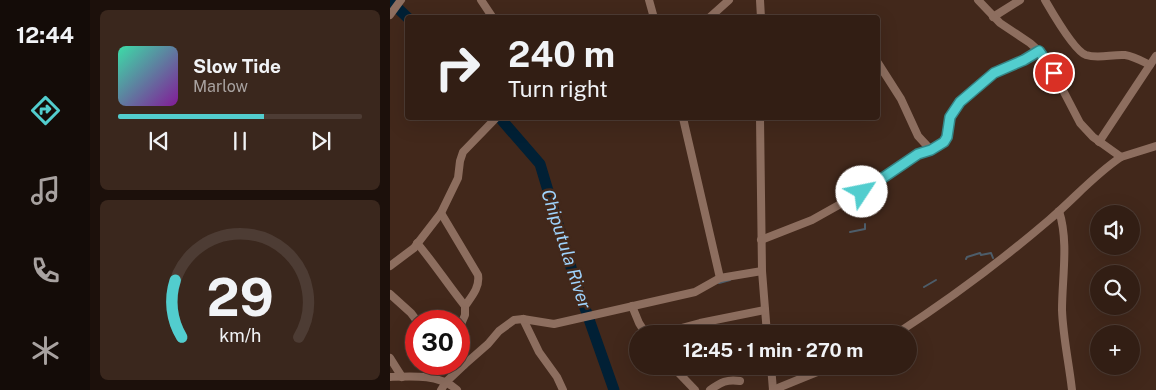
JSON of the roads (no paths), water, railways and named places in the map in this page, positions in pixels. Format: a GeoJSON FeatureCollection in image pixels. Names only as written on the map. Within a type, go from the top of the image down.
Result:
{"type":"FeatureCollection","features":[{"type":"Feature","properties":{"kind":"street"},"geometry":{"type":"LineString","coordinates":[[390,16],[401,0]]}},
{"type":"Feature","properties":{"kind":"street"},"geometry":{"type":"LineString","coordinates":[[481,0],[491,15]]}},
{"type":"Feature","properties":{"kind":"street"},"geometry":{"type":"LineString","coordinates":[[648,0],[653,15]]}},
{"type":"Feature","properties":{"kind":"street"},"geometry":{"type":"LineString","coordinates":[[712,15],[729,0]]}},
{"type":"Feature","properties":{"kind":"street"},"geometry":{"type":"LineString","coordinates":[[760,0],[762,15]]}},
{"type":"Feature","properties":{"kind":"street"},"geometry":{"type":"LineString","coordinates":[[978,0],[993,17],[1011,31],[1030,42],[1039,51],[1054,73],[1080,123],[1099,142],[1121,157]]}},
{"type":"Feature","properties":{"kind":"street"},"geometry":{"type":"LineString","coordinates":[[993,17],[1020,0]]}},
{"type":"Feature","properties":{"kind":"street"},"geometry":{"type":"LineString","coordinates":[[1045,0],[1065,33],[1081,52],[1087,55],[1105,57],[1127,56],[1150,65]]}},
{"type":"Feature","properties":{"kind":"street"},"geometry":{"type":"LineString","coordinates":[[762,240],[812,220],[862,192],[918,154],[931,150],[944,142],[953,110],[969,93],[994,73],[1039,51]]}},
{"type":"Feature","properties":{"kind":"street"},"geometry":{"type":"LineString","coordinates":[[1099,142],[1156,56]]}},
{"type":"Feature","properties":{"kind":"street"},"geometry":{"type":"LineString","coordinates":[[880,66],[901,99],[918,136],[931,150]]}},
{"type":"Feature","properties":{"kind":"street"},"geometry":{"type":"LineString","coordinates":[[390,266],[417,243],[441,213],[458,178],[463,152],[494,120]]}},
{"type":"Feature","properties":{"kind":"street"},"geometry":{"type":"LineString","coordinates":[[683,120],[720,278]]}},
{"type":"Feature","properties":{"kind":"street"},"geometry":{"type":"LineString","coordinates":[[760,120],[762,270],[766,325]]}},
{"type":"Feature","properties":{"kind":"street"},"geometry":{"type":"LineString","coordinates":[[909,325],[962,289],[1059,211],[1099,172],[1121,157],[1156,146]]}},
{"type":"Feature","properties":{"kind":"street"},"geometry":{"type":"LineString","coordinates":[[1059,211],[1062,220],[1064,253],[1062,312],[1072,390]]}},
{"type":"Feature","properties":{"kind":"street"},"geometry":{"type":"LineString","coordinates":[[441,213],[479,279],[476,290],[465,306],[465,310]]}},
{"type":"Feature","properties":{"kind":"street"},"geometry":{"type":"LineString","coordinates":[[417,243],[434,262],[447,284],[465,306]]}},
{"type":"Feature","properties":{"kind":"street"},"geometry":{"type":"LineString","coordinates":[[470,357],[488,344],[499,331],[514,320],[523,319],[554,324],[695,292],[720,278],[762,270]]}},
{"type":"Feature","properties":{"kind":"street"},"geometry":{"type":"LineString","coordinates":[[390,294],[408,310]]}},
{"type":"Feature","properties":{"kind":"street"},"geometry":{"type":"LineString","coordinates":[[632,306],[640,325]]}},
{"type":"Feature","properties":{"kind":"street"},"geometry":{"type":"LineString","coordinates":[[693,325],[765,310]]}},
{"type":"Feature","properties":{"kind":"street"},"geometry":{"type":"LineString","coordinates":[[523,319],[539,352],[557,377],[563,390]]}},
{"type":"Feature","properties":{"kind":"street"},"geometry":{"type":"LineString","coordinates":[[390,358],[402,377]]}},
{"type":"Feature","properties":{"kind":"street"},"geometry":{"type":"LineString","coordinates":[[441,390],[452,375]]}},
{"type":"Feature","properties":{"kind":"street"},"geometry":{"type":"LineString","coordinates":[[681,375],[695,390]]}},
{"type":"Feature","properties":{"kind":"street"},"geometry":{"type":"LineString","coordinates":[[771,375],[773,390],[810,375]]}},
{"type":"Feature","properties":{"kind":"street"},"geometry":{"type":"LineString","coordinates":[[390,377],[422,376],[446,382],[457,390]]}},
{"type":"Feature","properties":{"kind":"street"},"geometry":{"type":"LineString","coordinates":[[710,390],[729,379],[740,381]]}},
{"type":"Feature","properties":{"kind":"waterway","name":"Chiputula River"},"geometry":{"type":"LineString","coordinates":[[390,1],[405,15]]}},
{"type":"Feature","properties":{"kind":"waterway","name":"Chiputula River"},"geometry":{"type":"LineString","coordinates":[[502,120],[540,164],[573,274],[614,390]]}},
{"type":"Feature","properties":{"kind":"waterway"},"geometry":{"type":"LineString","coordinates":[[850,232],[865,229],[865,224]]}},
{"type":"Feature","properties":{"kind":"waterway"},"geometry":{"type":"LineString","coordinates":[[966,259],[980,253],[981,255],[991,253],[993,258]]}},
{"type":"Feature","properties":{"kind":"waterway"},"geometry":{"type":"LineString","coordinates":[[719,283],[730,280]]}},
{"type":"Feature","properties":{"kind":"waterway"},"geometry":{"type":"LineString","coordinates":[[924,287],[936,280]]}}]}
